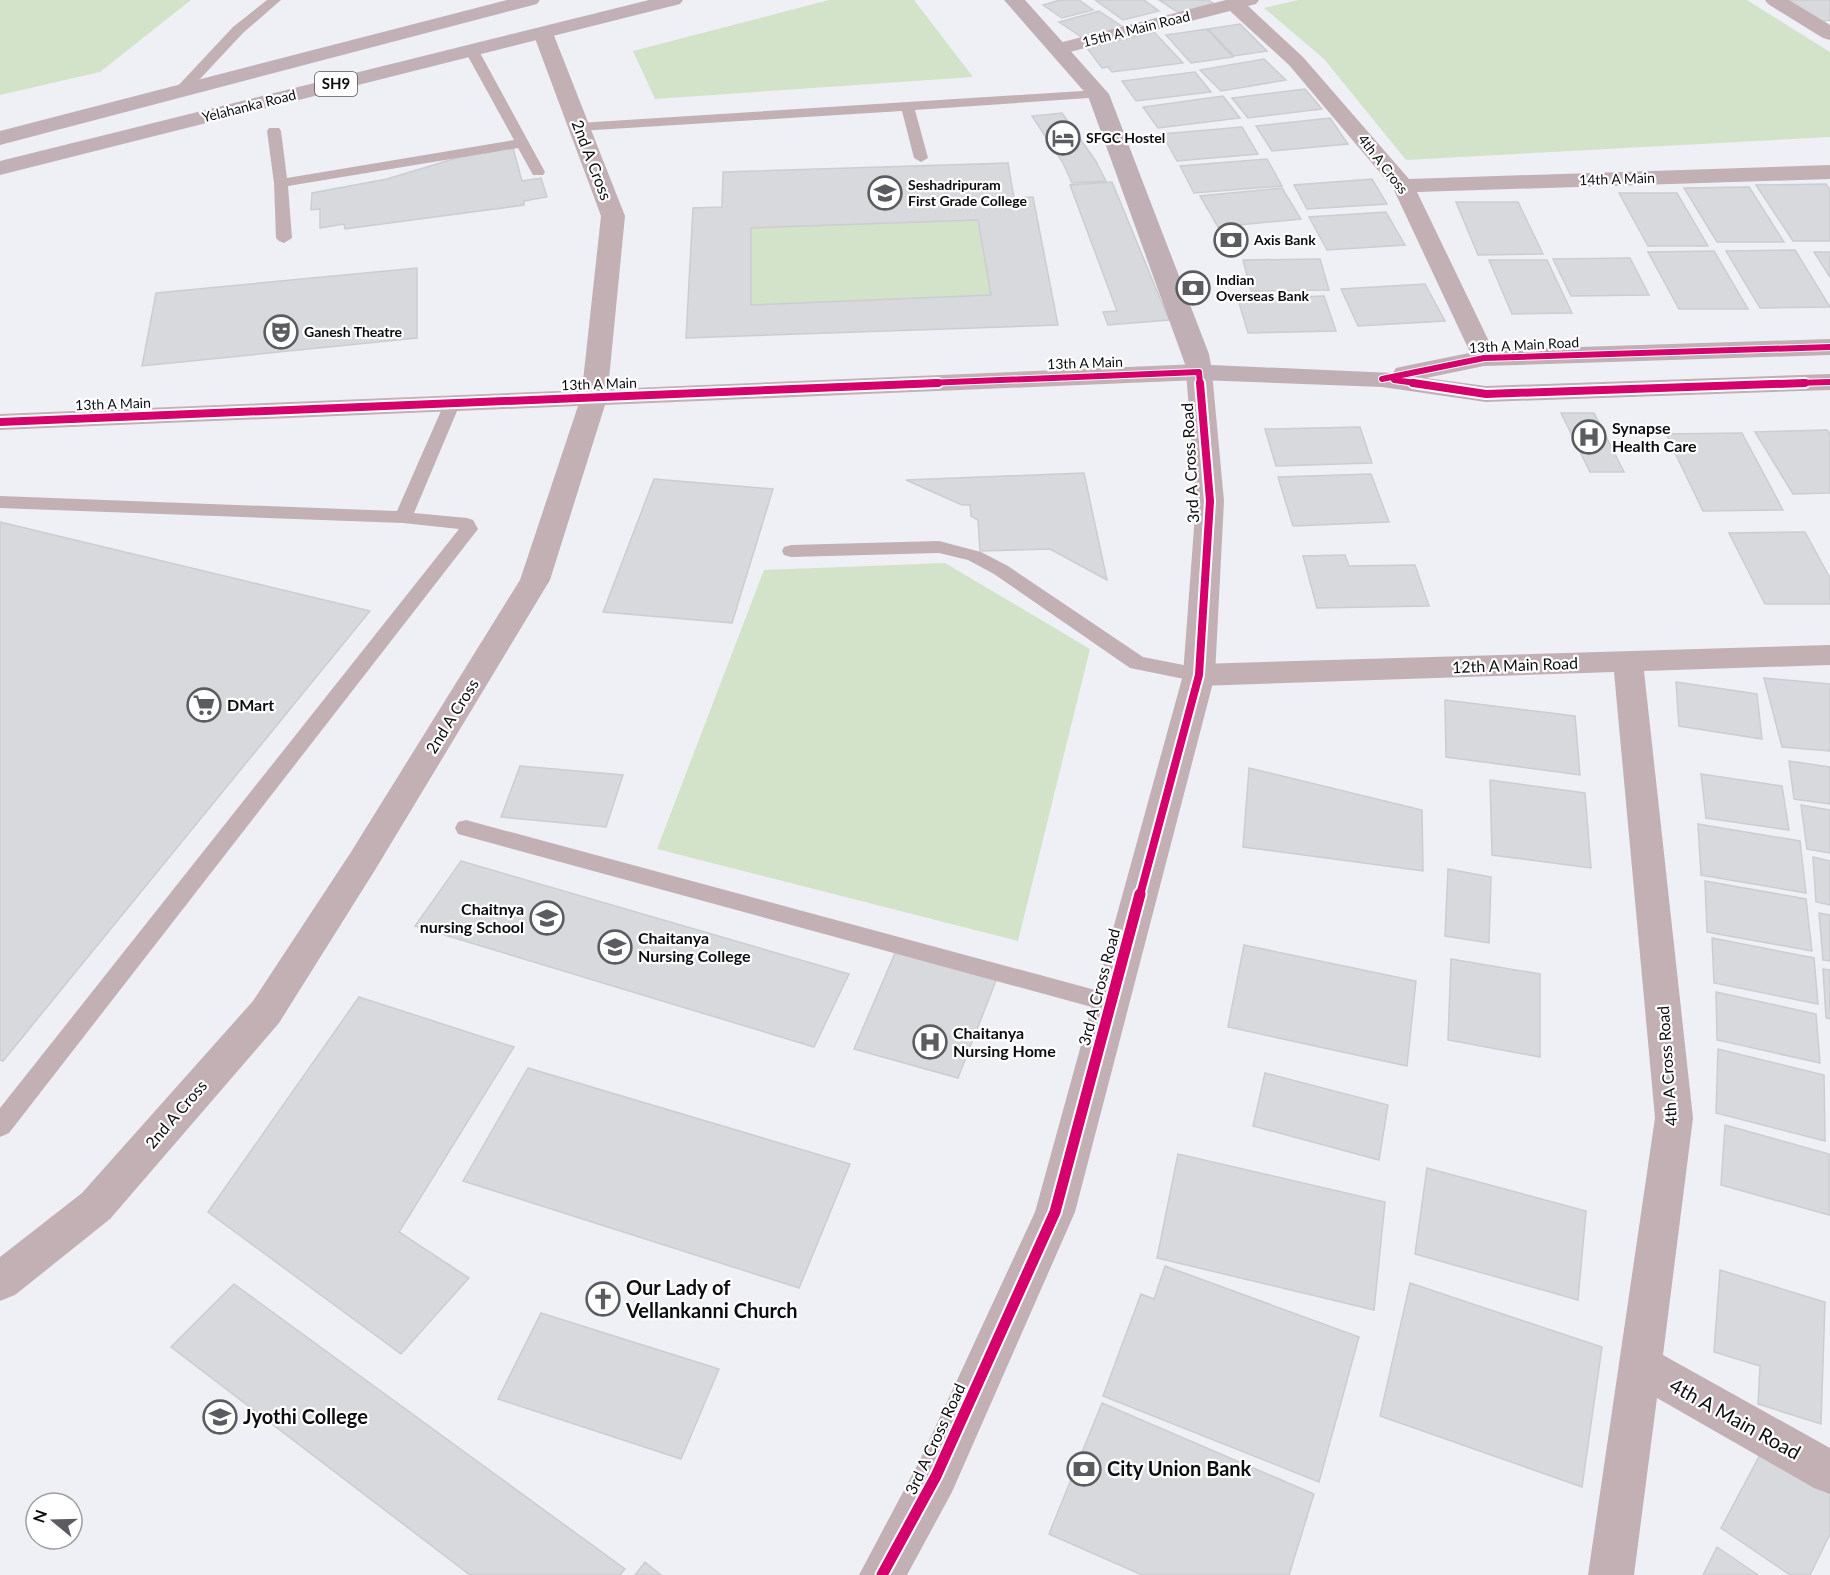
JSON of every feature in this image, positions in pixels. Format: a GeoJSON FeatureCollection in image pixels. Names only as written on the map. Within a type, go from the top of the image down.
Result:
{"type":"FeatureCollection","features":[{"type":"Feature","properties":{"kind":"main road","name":"Yelahanka Road"},"geometry":{"type":"LineString","coordinates":[[0,138],[530,0]]}},
{"type":"Feature","properties":{"kind":"main road","name":"Yelahanka Road"},"geometry":{"type":"LineString","coordinates":[[0,168],[673,0]]}},
{"type":"Feature","properties":{"kind":"main road","name":"3rd A Cross Road"},"geometry":{"type":"LineString","coordinates":[[1014,0],[1098,94],[1196,354],[1199,372]]}},
{"type":"Feature","properties":{"kind":"main road","name":"13th A Main Road"},"geometry":{"type":"LineString","coordinates":[[1382,379],[1484,358],[1830,347]]}},
{"type":"Feature","properties":{"kind":"main road","name":"13th A Main"},"geometry":{"type":"LineString","coordinates":[[1199,372],[1382,379]]}},
{"type":"Feature","properties":{"kind":"main road"},"geometry":{"type":"LineString","coordinates":[[1382,379],[1486,394],[1830,382]]}},
{"type":"Feature","properties":{"kind":"street"},"geometry":{"type":"LineString","coordinates":[[1775,0],[1830,34]]}},
{"type":"Feature","properties":{"kind":"street","name":"15th A Main Road"},"geometry":{"type":"LineString","coordinates":[[1058,49],[1242,2]]}},
{"type":"Feature","properties":{"kind":"street","name":"4th A Cross"},"geometry":{"type":"LineString","coordinates":[[1242,2],[1403,186],[1484,358]]}},
{"type":"Feature","properties":{"kind":"street","name":"2nd A Cross"},"geometry":{"type":"LineString","coordinates":[[0,1282],[96,1206],[266,1012],[363,861],[535,580],[594,398],[613,216],[543,33]]}},
{"type":"Feature","properties":{"kind":"street","name":"14th A Main"},"geometry":{"type":"LineString","coordinates":[[1403,186],[1830,172]]}},
{"type":"Feature","properties":{"kind":"street","name":"13th A Main"},"geometry":{"type":"LineString","coordinates":[[0,422],[1199,372]]}},
{"type":"Feature","properties":{"kind":"street","name":"3rd A Cross Road"},"geometry":{"type":"LineString","coordinates":[[882,1575],[936,1476],[1055,1212],[1199,675],[1210,501],[1199,372]]}},
{"type":"Feature","properties":{"kind":"street","name":"12th A Main Road"},"geometry":{"type":"LineString","coordinates":[[1199,675],[1830,655]]}},
{"type":"Feature","properties":{"kind":"street","name":"4th A Cross Road"},"geometry":{"type":"LineString","coordinates":[[1611,1575],[1674,1118],[1628,662]]}},
{"type":"Feature","properties":{"kind":"street","name":"4th A Main Road"},"geometry":{"type":"LineString","coordinates":[[1640,1365],[1830,1472]]}},
{"type":"Feature","properties":{"kind":"lane"},"geometry":{"type":"LineString","coordinates":[[180,92],[238,30],[275,0]]}},
{"type":"Feature","properties":{"kind":"lane"},"geometry":{"type":"LineString","coordinates":[[472,51],[538,172]]}},
{"type":"Feature","properties":{"kind":"lane"},"geometry":{"type":"LineString","coordinates":[[579,127],[908,108],[1098,94]]}},
{"type":"Feature","properties":{"kind":"lane"},"geometry":{"type":"LineString","coordinates":[[908,108],[921,158]]}},
{"type":"Feature","properties":{"kind":"lane"},"geometry":{"type":"LineString","coordinates":[[274,130],[281,183],[284,238]]}},
{"type":"Feature","properties":{"kind":"lane"},"geometry":{"type":"LineString","coordinates":[[281,183],[521,143]]}},
{"type":"Feature","properties":{"kind":"lane"},"geometry":{"type":"LineString","coordinates":[[403,517],[452,404]]}},
{"type":"Feature","properties":{"kind":"lane"},"geometry":{"type":"LineString","coordinates":[[0,502],[403,517],[453,521],[466,524],[469,529],[0,1126]]}},
{"type":"Feature","properties":{"kind":"lane"},"geometry":{"type":"LineString","coordinates":[[791,551],[939,547],[974,556],[1001,570],[1137,663],[1199,675]]}},
{"type":"Feature","properties":{"kind":"lane"},"geometry":{"type":"LineString","coordinates":[[466,828],[1110,1003]]}},
{"type":"Feature","properties":{"kind":"green space"},"geometry":{"type":"Polygon","coordinates":[[[0,0],[191,0],[100,72],[0,95],[0,0]]]}},
{"type":"Feature","properties":{"kind":"green space"},"geometry":{"type":"Polygon","coordinates":[[[829,0],[914,0],[973,77],[655,99],[633,51],[829,0]]]}},
{"type":"Feature","properties":{"kind":"green space"},"geometry":{"type":"Polygon","coordinates":[[[1298,0],[1747,0],[1830,52],[1830,137],[1406,160],[1324,59],[1264,8],[1298,0]]]}},
{"type":"Feature","properties":{"kind":"green space"},"geometry":{"type":"Polygon","coordinates":[[[978,220],[991,295],[751,305],[751,228],[978,220]]]}},
{"type":"Feature","properties":{"kind":"green space"},"geometry":{"type":"Polygon","coordinates":[[[945,563],[1090,649],[1018,941],[657,849],[764,570],[945,563]]]}},
{"type":"Feature","properties":{"kind":"building"},"geometry":{"type":"Polygon","coordinates":[[[1060,0],[1079,0],[1093,10],[1062,18],[1043,5],[1060,0]]]}},
{"type":"Feature","properties":{"kind":"building"},"geometry":{"type":"Polygon","coordinates":[[[1095,0],[1144,0],[1159,11],[1123,20],[1095,0]]]}},
{"type":"Feature","properties":{"kind":"building"},"geometry":{"type":"Polygon","coordinates":[[[1159,0],[1208,0],[1213,3],[1179,13],[1159,0]]]}},
{"type":"Feature","properties":{"kind":"building"},"geometry":{"type":"Polygon","coordinates":[[[1785,0],[1830,0],[1830,20],[1819,22],[1785,0]]]}},
{"type":"Feature","properties":{"kind":"building"},"geometry":{"type":"Polygon","coordinates":[[[1099,11],[1123,27],[1083,38],[1059,22],[1099,11]]]}},
{"type":"Feature","properties":{"kind":"building"},"geometry":{"type":"Polygon","coordinates":[[[1240,24],[1267,51],[1234,56],[1208,29],[1240,24]]]}},
{"type":"Feature","properties":{"kind":"building"},"geometry":{"type":"Polygon","coordinates":[[[1207,29],[1233,57],[1191,63],[1166,35],[1207,29]]]}},
{"type":"Feature","properties":{"kind":"building"},"geometry":{"type":"Polygon","coordinates":[[[1154,32],[1183,63],[1112,72],[1108,67],[1102,68],[1087,48],[1154,32]]]}},
{"type":"Feature","properties":{"kind":"building"},"geometry":{"type":"Polygon","coordinates":[[[1264,59],[1286,80],[1221,91],[1200,70],[1264,59]]]}},
{"type":"Feature","properties":{"kind":"building"},"geometry":{"type":"Polygon","coordinates":[[[1195,72],[1211,92],[1136,101],[1122,81],[1195,72]]]}},
{"type":"Feature","properties":{"kind":"building"},"geometry":{"type":"Polygon","coordinates":[[[1305,89],[1322,109],[1248,118],[1232,98],[1305,89]]]}},
{"type":"Feature","properties":{"kind":"building"},"geometry":{"type":"Polygon","coordinates":[[[1223,96],[1240,118],[1158,128],[1143,107],[1223,96]]]}},
{"type":"Feature","properties":{"kind":"building","name":"SFGC Hostel"},"geometry":{"type":"Polygon","coordinates":[[[1062,113],[1095,160],[1106,181],[1072,183],[1063,163],[1032,116],[1062,113]]]}},
{"type":"Feature","properties":{"kind":"building"},"geometry":{"type":"Polygon","coordinates":[[[1330,118],[1348,144],[1272,151],[1256,126],[1330,118]]]}},
{"type":"Feature","properties":{"kind":"building"},"geometry":{"type":"Polygon","coordinates":[[[1242,127],[1258,154],[1177,161],[1162,134],[1242,127]]]}},
{"type":"Feature","properties":{"kind":"building"},"geometry":{"type":"Polygon","coordinates":[[[513,148],[522,181],[541,178],[547,197],[524,201],[524,205],[345,229],[344,224],[320,228],[320,209],[311,210],[312,193],[387,179],[460,157],[513,148]]]}},
{"type":"Feature","properties":{"kind":"building"},"geometry":{"type":"Polygon","coordinates":[[[1267,159],[1282,186],[1194,193],[1180,166],[1267,159]]]}},
{"type":"Feature","properties":{"kind":"building"},"geometry":{"type":"Polygon","coordinates":[[[1008,163],[1014,198],[1033,197],[1058,325],[686,338],[693,208],[722,207],[723,172],[1008,163]],[[978,220],[751,228],[751,305],[991,295],[978,220]]]}},
{"type":"Feature","properties":{"kind":"building"},"geometry":{"type":"Polygon","coordinates":[[[1372,179],[1387,204],[1307,209],[1294,185],[1372,179]]]}},
{"type":"Feature","properties":{"kind":"building"},"geometry":{"type":"Polygon","coordinates":[[[1112,182],[1169,320],[1108,325],[1103,312],[1117,311],[1070,185],[1112,182]]]}},
{"type":"Feature","properties":{"kind":"building"},"geometry":{"type":"Polygon","coordinates":[[[1826,184],[1830,190],[1830,241],[1793,241],[1756,185],[1826,184]]]}},
{"type":"Feature","properties":{"kind":"building"},"geometry":{"type":"Polygon","coordinates":[[[1749,187],[1784,242],[1717,242],[1684,188],[1749,187]]]}},
{"type":"Feature","properties":{"kind":"building"},"geometry":{"type":"Polygon","coordinates":[[[1282,188],[1301,219],[1218,227],[1200,196],[1282,188]]]}},
{"type":"Feature","properties":{"kind":"building"},"geometry":{"type":"Polygon","coordinates":[[[1619,193],[1677,193],[1708,246],[1648,246],[1619,193]]]}},
{"type":"Feature","properties":{"kind":"building"},"geometry":{"type":"Polygon","coordinates":[[[1456,202],[1518,202],[1543,254],[1478,255],[1456,202]]]}},
{"type":"Feature","properties":{"kind":"building"},"geometry":{"type":"Polygon","coordinates":[[[1386,212],[1405,245],[1327,250],[1309,217],[1386,212]]]}},
{"type":"Feature","properties":{"kind":"building"},"geometry":{"type":"Polygon","coordinates":[[[1795,250],[1830,307],[1760,308],[1726,251],[1795,250]]]}},
{"type":"Feature","properties":{"kind":"building"},"geometry":{"type":"Polygon","coordinates":[[[1714,251],[1748,309],[1679,309],[1648,252],[1714,251]]]}},
{"type":"Feature","properties":{"kind":"building"},"geometry":{"type":"Polygon","coordinates":[[[1814,252],[1830,252],[1830,277],[1814,252]]]}},
{"type":"Feature","properties":{"kind":"building"},"geometry":{"type":"Polygon","coordinates":[[[1630,258],[1649,295],[1571,296],[1553,259],[1630,258]]]}},
{"type":"Feature","properties":{"kind":"building"},"geometry":{"type":"Polygon","coordinates":[[[1320,259],[1329,290],[1251,291],[1243,260],[1320,259]]]}},
{"type":"Feature","properties":{"kind":"building"},"geometry":{"type":"Polygon","coordinates":[[[1489,260],[1547,260],[1572,313],[1512,314],[1489,260]]]}},
{"type":"Feature","properties":{"kind":"building"},"geometry":{"type":"Polygon","coordinates":[[[417,268],[417,338],[142,366],[156,293],[417,268]]]}},
{"type":"Feature","properties":{"kind":"building"},"geometry":{"type":"Polygon","coordinates":[[[1425,284],[1445,321],[1358,326],[1341,289],[1425,284]]]}},
{"type":"Feature","properties":{"kind":"building"},"geometry":{"type":"Polygon","coordinates":[[[1324,296],[1336,331],[1248,333],[1238,299],[1324,296]]]}},
{"type":"Feature","properties":{"kind":"building"},"geometry":{"type":"Polygon","coordinates":[[[1561,413],[1594,413],[1624,472],[1590,472],[1561,413]]]}},
{"type":"Feature","properties":{"kind":"building"},"geometry":{"type":"Polygon","coordinates":[[[1360,427],[1372,463],[1276,466],[1265,429],[1360,427]]]}},
{"type":"Feature","properties":{"kind":"building"},"geometry":{"type":"Polygon","coordinates":[[[1827,430],[1830,434],[1830,493],[1793,494],[1755,432],[1827,430]]]}},
{"type":"Feature","properties":{"kind":"building"},"geometry":{"type":"Polygon","coordinates":[[[1742,433],[1783,510],[1703,511],[1666,434],[1742,433]]]}},
{"type":"Feature","properties":{"kind":"building"},"geometry":{"type":"Polygon","coordinates":[[[1084,473],[1107,580],[1050,549],[980,551],[978,520],[971,516],[970,505],[962,505],[906,480],[1084,473]]]}},
{"type":"Feature","properties":{"kind":"building"},"geometry":{"type":"Polygon","coordinates":[[[1371,474],[1389,522],[1293,526],[1278,477],[1371,474]]]}},
{"type":"Feature","properties":{"kind":"building"},"geometry":{"type":"Polygon","coordinates":[[[654,479],[773,489],[732,623],[603,612],[654,479]]]}},
{"type":"Feature","properties":{"kind":"building"},"geometry":{"type":"Polygon","coordinates":[[[0,522],[370,611],[3,1061],[0,1060],[0,522]]]}},
{"type":"Feature","properties":{"kind":"building"},"geometry":{"type":"Polygon","coordinates":[[[1805,532],[1830,578],[1830,604],[1765,604],[1729,533],[1805,532]]]}},
{"type":"Feature","properties":{"kind":"building"},"geometry":{"type":"Polygon","coordinates":[[[1345,555],[1349,566],[1415,565],[1429,606],[1317,608],[1303,556],[1345,555]]]}},
{"type":"Feature","properties":{"kind":"building"},"geometry":{"type":"Polygon","coordinates":[[[1764,678],[1830,684],[1830,751],[1782,747],[1764,678]]]}},
{"type":"Feature","properties":{"kind":"building"},"geometry":{"type":"Polygon","coordinates":[[[1676,682],[1757,694],[1762,739],[1679,726],[1676,682]]]}},
{"type":"Feature","properties":{"kind":"building"},"geometry":{"type":"Polygon","coordinates":[[[1445,700],[1575,716],[1580,775],[1446,757],[1445,700]]]}},
{"type":"Feature","properties":{"kind":"building"},"geometry":{"type":"Polygon","coordinates":[[[1789,761],[1830,767],[1830,804],[1794,799],[1789,761]]]}},
{"type":"Feature","properties":{"kind":"building"},"geometry":{"type":"Polygon","coordinates":[[[520,766],[623,775],[606,827],[501,817],[520,766]]]}},
{"type":"Feature","properties":{"kind":"building"},"geometry":{"type":"Polygon","coordinates":[[[1249,768],[1422,810],[1423,871],[1243,847],[1249,768]]]}},
{"type":"Feature","properties":{"kind":"building"},"geometry":{"type":"Polygon","coordinates":[[[1701,774],[1782,786],[1789,830],[1706,818],[1701,774]]]}},
{"type":"Feature","properties":{"kind":"building"},"geometry":{"type":"Polygon","coordinates":[[[1490,780],[1585,793],[1591,868],[1492,855],[1490,780]]]}},
{"type":"Feature","properties":{"kind":"building"},"geometry":{"type":"Polygon","coordinates":[[[1801,805],[1830,810],[1830,853],[1807,849],[1801,805]]]}},
{"type":"Feature","properties":{"kind":"building"},"geometry":{"type":"Polygon","coordinates":[[[1698,824],[1800,841],[1806,893],[1701,875],[1698,824]]]}},
{"type":"Feature","properties":{"kind":"building"},"geometry":{"type":"Polygon","coordinates":[[[1813,857],[1830,861],[1830,905],[1816,902],[1813,857]]]}},
{"type":"Feature","properties":{"kind":"building"},"geometry":{"type":"Polygon","coordinates":[[[461,861],[849,974],[814,1047],[415,926],[461,861]]]}},
{"type":"Feature","properties":{"kind":"building"},"geometry":{"type":"Polygon","coordinates":[[[1448,869],[1491,877],[1489,943],[1445,936],[1448,869]]]}},
{"type":"Feature","properties":{"kind":"building"},"geometry":{"type":"Polygon","coordinates":[[[1705,881],[1806,899],[1812,951],[1707,932],[1705,881]]]}},
{"type":"Feature","properties":{"kind":"building"},"geometry":{"type":"Polygon","coordinates":[[[1819,913],[1830,915],[1830,961],[1823,960],[1819,913]]]}},
{"type":"Feature","properties":{"kind":"building"},"geometry":{"type":"Polygon","coordinates":[[[1712,938],[1814,958],[1818,1004],[1714,983],[1712,938]]]}},
{"type":"Feature","properties":{"kind":"building"},"geometry":{"type":"Polygon","coordinates":[[[1244,945],[1416,981],[1407,1066],[1228,1027],[1244,945]]]}},
{"type":"Feature","properties":{"kind":"building"},"geometry":{"type":"Polygon","coordinates":[[[896,951],[997,978],[958,1078],[854,1049],[896,951]]]}},
{"type":"Feature","properties":{"kind":"building"},"geometry":{"type":"Polygon","coordinates":[[[1451,959],[1540,974],[1540,1057],[1448,1040],[1451,959]]]}},
{"type":"Feature","properties":{"kind":"building"},"geometry":{"type":"Polygon","coordinates":[[[1823,969],[1830,970],[1830,1019],[1826,1018],[1823,969]]]}},
{"type":"Feature","properties":{"kind":"building"},"geometry":{"type":"Polygon","coordinates":[[[1716,992],[1816,1014],[1820,1063],[1717,1040],[1716,992]]]}},
{"type":"Feature","properties":{"kind":"building"},"geometry":{"type":"Polygon","coordinates":[[[359,997],[514,1047],[399,1232],[469,1278],[401,1354],[208,1212],[359,997]]]}},
{"type":"Feature","properties":{"kind":"building"},"geometry":{"type":"Polygon","coordinates":[[[1718,1049],[1824,1075],[1825,1141],[1716,1113],[1718,1049]]]}},
{"type":"Feature","properties":{"kind":"building"},"geometry":{"type":"Polygon","coordinates":[[[528,1068],[850,1164],[799,1288],[463,1181],[528,1068]]]}},
{"type":"Feature","properties":{"kind":"building"},"geometry":{"type":"Polygon","coordinates":[[[1265,1073],[1388,1105],[1379,1160],[1253,1126],[1265,1073]]]}},
{"type":"Feature","properties":{"kind":"building"},"geometry":{"type":"Polygon","coordinates":[[[1725,1125],[1829,1154],[1829,1215],[1721,1185],[1725,1125]]]}},
{"type":"Feature","properties":{"kind":"building"},"geometry":{"type":"Polygon","coordinates":[[[1178,1154],[1385,1202],[1374,1310],[1157,1258],[1178,1154]]]}},
{"type":"Feature","properties":{"kind":"building"},"geometry":{"type":"Polygon","coordinates":[[[1427,1168],[1586,1211],[1578,1300],[1415,1254],[1427,1168]]]}},
{"type":"Feature","properties":{"kind":"building"},"geometry":{"type":"Polygon","coordinates":[[[1165,1266],[1359,1337],[1319,1482],[1103,1396],[1141,1294],[1154,1299],[1165,1266]]]}},
{"type":"Feature","properties":{"kind":"building"},"geometry":{"type":"Polygon","coordinates":[[[1720,1270],[1825,1302],[1821,1424],[1758,1404],[1760,1366],[1714,1352],[1720,1270]]]}},
{"type":"Feature","properties":{"kind":"building"},"geometry":{"type":"Polygon","coordinates":[[[1410,1283],[1602,1347],[1582,1487],[1380,1416],[1410,1283]]]}},
{"type":"Feature","properties":{"kind":"building"},"geometry":{"type":"Polygon","coordinates":[[[234,1284],[625,1569],[620,1575],[470,1575],[171,1347],[234,1284]]]}},
{"type":"Feature","properties":{"kind":"building"},"geometry":{"type":"Polygon","coordinates":[[[541,1313],[719,1369],[681,1459],[498,1399],[541,1313]]]}},
{"type":"Feature","properties":{"kind":"building"},"geometry":{"type":"Polygon","coordinates":[[[1102,1403],[1314,1494],[1289,1575],[1142,1575],[1049,1534],[1102,1403]]]}},
{"type":"Feature","properties":{"kind":"building"},"geometry":{"type":"Polygon","coordinates":[[[1763,1449],[1830,1494],[1830,1534],[1810,1575],[1790,1575],[1721,1528],[1763,1449]]]}},
{"type":"Feature","properties":{"kind":"building"},"geometry":{"type":"Polygon","coordinates":[[[1717,1547],[1758,1575],[1703,1575],[1717,1547]]]}},
{"type":"Feature","properties":{"kind":"building"},"geometry":{"type":"Polygon","coordinates":[[[645,1562],[661,1575],[635,1575],[645,1562]]]}},
{"type":"Feature","properties":{"kind":"cycle path"},"geometry":{"type":"LineString","coordinates":[[1382,379],[1484,358],[1830,347]]}},
{"type":"Feature","properties":{"kind":"cycle path"},"geometry":{"type":"LineString","coordinates":[[0,422],[1199,372],[1210,501],[1199,675],[1055,1212],[936,1476],[882,1575]]}},
{"type":"Feature","properties":{"kind":"cycle path"},"geometry":{"type":"LineString","coordinates":[[1394,380],[1486,394],[1830,382]]}},
{"type":"Feature","properties":{"kind":"place","name":"SFGC Hostel"},"geometry":{"type":"Point","coordinates":[1063,138]}},
{"type":"Feature","properties":{"kind":"place","name":"Seshadripuram First Grade College"},"geometry":{"type":"Point","coordinates":[885,193]}},
{"type":"Feature","properties":{"kind":"place","name":"Axis Bank"},"geometry":{"type":"Point","coordinates":[1231,240]}},
{"type":"Feature","properties":{"kind":"place","name":"Indian Overseas Bank"},"geometry":{"type":"Point","coordinates":[1193,288]}},
{"type":"Feature","properties":{"kind":"place","name":"Ganesh Theatre"},"geometry":{"type":"Point","coordinates":[281,332]}},
{"type":"Feature","properties":{"kind":"place","name":"Synapse Health Care"},"geometry":{"type":"Point","coordinates":[1589,437]}},
{"type":"Feature","properties":{"kind":"place","name":"DMart"},"geometry":{"type":"Point","coordinates":[204,705]}},
{"type":"Feature","properties":{"kind":"place","name":"Chaitnya nursing School"},"geometry":{"type":"Point","coordinates":[547,918]}},
{"type":"Feature","properties":{"kind":"place","name":"Chaitanya Nursing College"},"geometry":{"type":"Point","coordinates":[615,947]}},
{"type":"Feature","properties":{"kind":"place","name":"Chaitanya Nursing Home"},"geometry":{"type":"Point","coordinates":[930,1042]}},
{"type":"Feature","properties":{"kind":"place","name":"Our Lady of Vellankanni Church"},"geometry":{"type":"Point","coordinates":[603,1299]}},
{"type":"Feature","properties":{"kind":"place","name":"Jyothi College"},"geometry":{"type":"Point","coordinates":[220,1417]}},
{"type":"Feature","properties":{"kind":"place","name":"City Union Bank"},"geometry":{"type":"Point","coordinates":[1084,1469]}}]}
